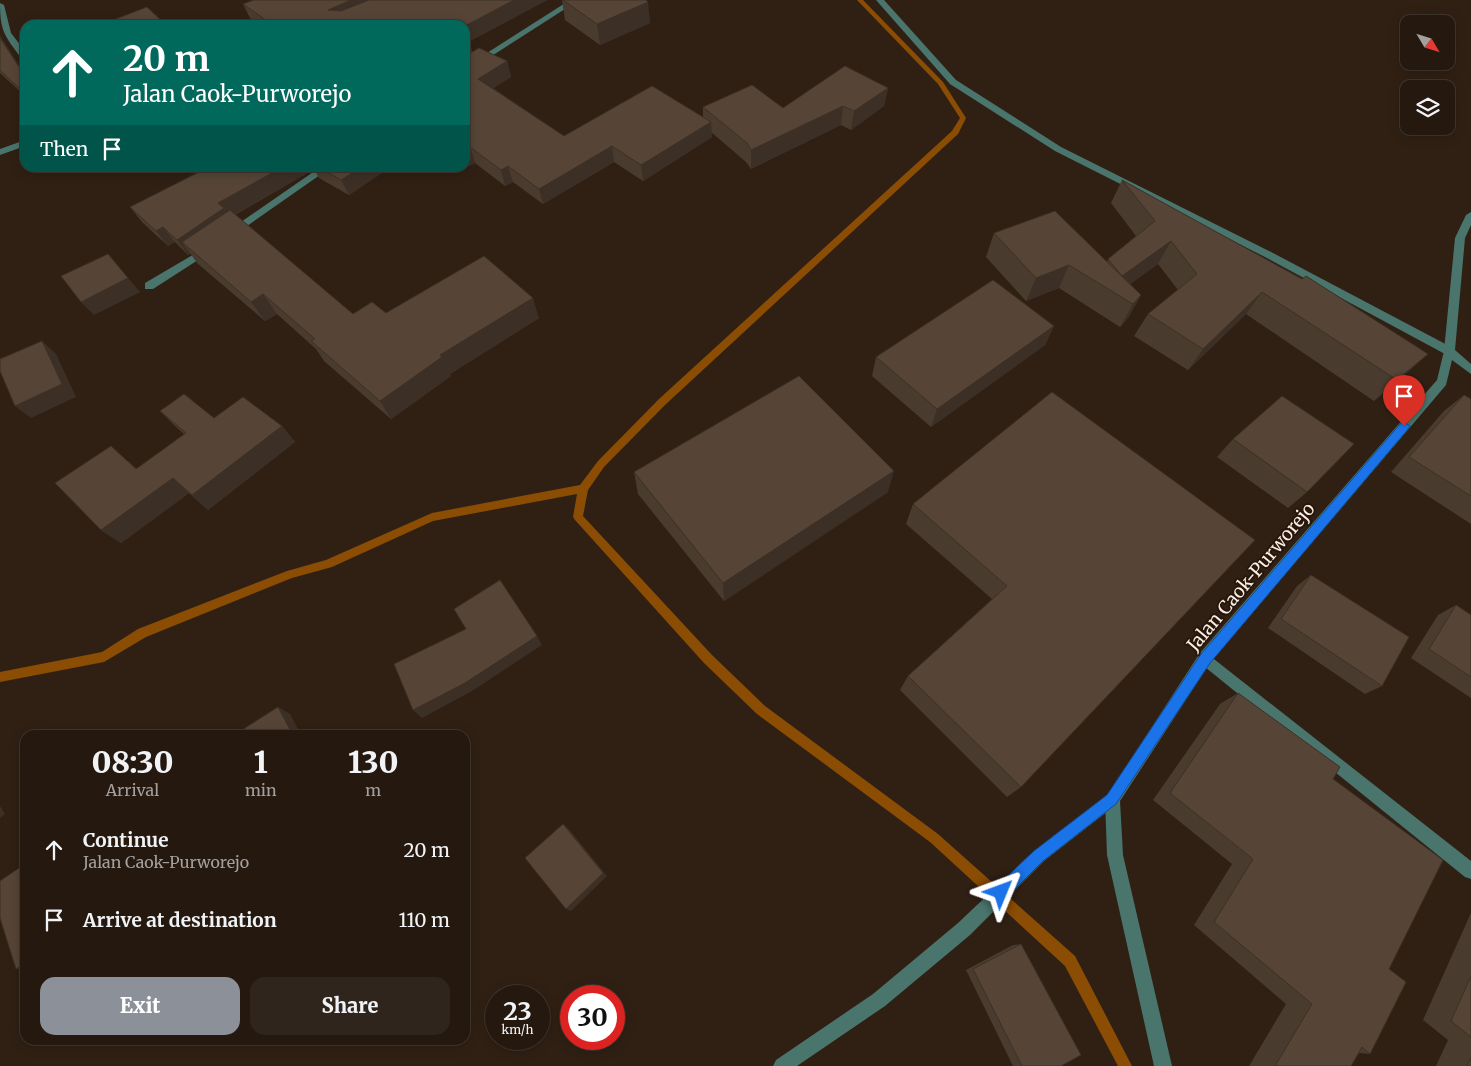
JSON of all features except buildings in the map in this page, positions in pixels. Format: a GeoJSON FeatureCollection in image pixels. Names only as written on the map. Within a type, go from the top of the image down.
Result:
{"type":"FeatureCollection","features":[{"type":"Feature","properties":{"kind":"street"},"geometry":{"type":"LineString","coordinates":[[470,68],[575,0]]}},
{"type":"Feature","properties":{"kind":"street"},"geometry":{"type":"LineString","coordinates":[[880,0],[953,82],[1058,149],[1269,256],[1450,351],[1471,370]]}},
{"type":"Feature","properties":{"kind":"street"},"geometry":{"type":"LineString","coordinates":[[0,6],[7,33],[20,50]]}},
{"type":"Feature","properties":{"kind":"street"},"geometry":{"type":"LineString","coordinates":[[0,152],[20,145]]}},
{"type":"Feature","properties":{"kind":"street"},"geometry":{"type":"LineString","coordinates":[[149,286],[319,172]]}},
{"type":"Feature","properties":{"kind":"street","name":"Jalan Caok-Purworejo"},"geometry":{"type":"LineString","coordinates":[[782,1066],[878,1000],[964,929],[1038,856],[1112,800],[1205,658],[1442,382],[1450,351],[1460,238],[1471,214]]}},
{"type":"Feature","properties":{"kind":"street"},"geometry":{"type":"LineString","coordinates":[[1205,658],[1471,871]]}},
{"type":"Feature","properties":{"kind":"street"},"geometry":{"type":"LineString","coordinates":[[1112,800],[1115,855],[1163,1066]]}},
{"type":"Feature","properties":{"kind":"waterway"},"geometry":{"type":"LineString","coordinates":[[583,489],[601,464],[662,402],[955,132],[963,118],[941,83],[860,0]]}},
{"type":"Feature","properties":{"kind":"waterway"},"geometry":{"type":"LineString","coordinates":[[0,677],[104,657],[142,633],[291,574],[328,564],[432,517],[583,489]]}},
{"type":"Feature","properties":{"kind":"waterway"},"geometry":{"type":"LineString","coordinates":[[583,489],[578,517],[708,659],[761,710],[934,838],[1070,961],[1125,1066]]}},
{"type":"Feature","properties":{"kind":"route"},"geometry":{"type":"LineString","coordinates":[[1001,892],[1038,856],[1112,800],[1205,658],[1404,426]]}}]}
